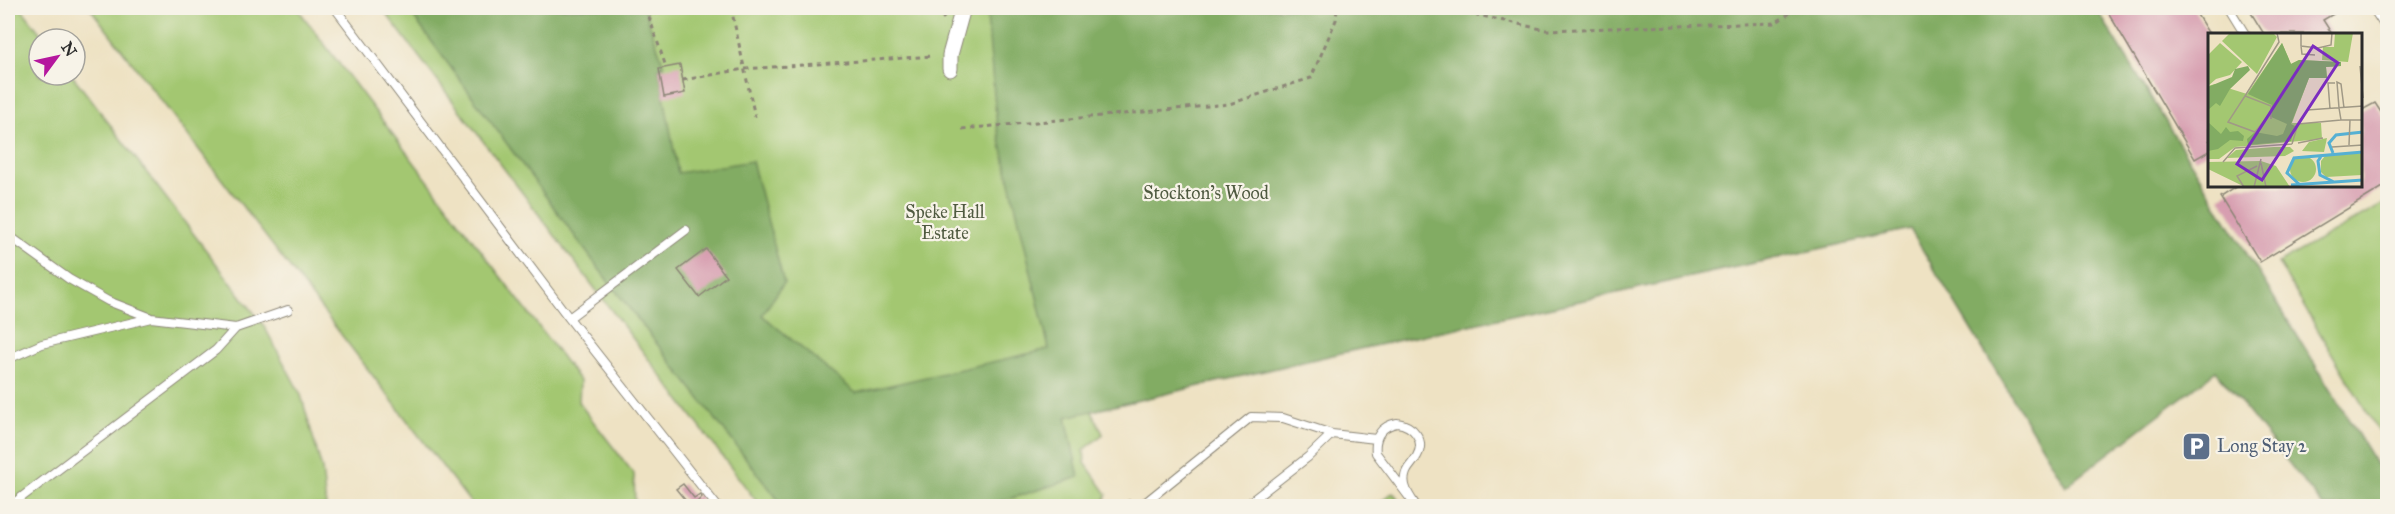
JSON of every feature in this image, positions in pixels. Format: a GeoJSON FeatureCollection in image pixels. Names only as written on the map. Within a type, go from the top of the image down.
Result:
{"type":"FeatureCollection","features":[{"type":"Feature","properties":{"kind":"street"},"geometry":{"type":"LineString","coordinates":[[950,62],[963,8]]}},
{"type":"Feature","properties":{"kind":"lane"},"geometry":{"type":"LineString","coordinates":[[336,8],[568,318],[717,507]]}},
{"type":"Feature","properties":{"kind":"lane"},"geometry":{"type":"LineString","coordinates":[[2229,8],[2244,33]]}},
{"type":"Feature","properties":{"kind":"lane"},"geometry":{"type":"LineString","coordinates":[[2373,8],[2388,31]]}},
{"type":"Feature","properties":{"kind":"lane"},"geometry":{"type":"LineString","coordinates":[[568,318],[686,230]]}},
{"type":"Feature","properties":{"kind":"lane"},"geometry":{"type":"LineString","coordinates":[[8,235],[69,279],[108,301],[151,318],[236,328],[288,310]]}},
{"type":"Feature","properties":{"kind":"lane"},"geometry":{"type":"LineString","coordinates":[[8,359],[42,344],[151,318]]}},
{"type":"Feature","properties":{"kind":"lane"},"geometry":{"type":"LineString","coordinates":[[10,507],[216,350],[236,328]]}},
{"type":"Feature","properties":{"kind":"lane"},"geometry":{"type":"LineString","coordinates":[[1141,507],[1251,417],[1283,418],[1332,434],[1376,439]]}},
{"type":"Feature","properties":{"kind":"lane"},"geometry":{"type":"LineString","coordinates":[[1396,423],[1410,427],[1419,440],[1418,455],[1407,469],[1404,478],[1407,490],[1416,506],[1378,465],[1376,439],[1384,428],[1396,423]]}},
{"type":"Feature","properties":{"kind":"lane"},"geometry":{"type":"LineString","coordinates":[[1245,507],[1308,457],[1332,434]]}},
{"type":"Feature","properties":{"kind":"lane"},"geometry":{"type":"LineString","coordinates":[[1123,507],[1132,504],[1134,507]]}},
{"type":"Feature","properties":{"kind":"path"},"geometry":{"type":"LineString","coordinates":[[646,8],[666,67]]}},
{"type":"Feature","properties":{"kind":"path"},"geometry":{"type":"LineString","coordinates":[[731,8],[755,117]]}},
{"type":"Feature","properties":{"kind":"path"},"geometry":{"type":"LineString","coordinates":[[962,129],[1229,104],[1250,98],[1311,78],[1336,20],[1336,8]]}},
{"type":"Feature","properties":{"kind":"path"},"geometry":{"type":"LineString","coordinates":[[1468,8],[1477,15],[1546,30],[1775,22],[1798,8]]}},
{"type":"Feature","properties":{"kind":"path"},"geometry":{"type":"LineString","coordinates":[[683,80],[744,69],[950,62]]}},
{"type":"Feature","properties":{"kind":"green space"},"geometry":{"type":"Polygon","coordinates":[[[8,8],[21,8],[36,27],[27,27],[27,87],[81,87],[264,326],[301,395],[322,469],[326,506],[8,506],[8,8]]]}},
{"type":"Feature","properties":{"kind":"green space"},"geometry":{"type":"Polygon","coordinates":[[[90,8],[297,8],[580,381],[579,403],[634,474],[635,506],[473,506],[90,8]]]}},
{"type":"Feature","properties":{"kind":"green space"},"geometry":{"type":"Polygon","coordinates":[[[382,8],[393,8],[399,11],[407,8],[783,506],[760,506],[382,8]]]}},
{"type":"Feature","properties":{"kind":"green space"},"geometry":{"type":"Polygon","coordinates":[[[393,8],[407,8],[399,12],[393,8]]]}},
{"type":"Feature","properties":{"kind":"green space","name":"Stockton's Wood"},"geometry":{"type":"Polygon","coordinates":[[[407,8],[644,8],[664,66],[659,69],[678,173],[752,161],[784,283],[762,315],[856,393],[1049,349],[997,127],[987,16],[1007,8],[2096,8],[2387,482],[2387,506],[2323,506],[2216,371],[2066,486],[1910,229],[1341,353],[1066,417],[1079,477],[986,506],[783,506],[605,277],[407,8]]]}},
{"type":"Feature","properties":{"kind":"green space","name":"Stockton's Wood"},"geometry":{"type":"Polygon","coordinates":[[[473,8],[2096,8],[2387,482],[2387,506],[2323,506],[2216,371],[2066,486],[1910,229],[1341,353],[1092,411],[1103,434],[1084,450],[1085,463],[1107,494],[1104,503],[1094,506],[986,506],[1079,477],[829,468],[473,8]]]}},
{"type":"Feature","properties":{"kind":"green space"},"geometry":{"type":"Polygon","coordinates":[[[2387,202],[2387,446],[2278,263],[2387,202]]]}},
{"type":"Feature","properties":{"kind":"green space"},"geometry":{"type":"Polygon","coordinates":[[[1393,492],[1403,506],[1376,506],[1393,492]]]}},
{"type":"Feature","properties":{"kind":"building"},"geometry":{"type":"Polygon","coordinates":[[[2115,8],[2193,8],[2208,33],[2208,152],[2195,159],[2108,12],[2115,8]]]}},
{"type":"Feature","properties":{"kind":"building"},"geometry":{"type":"Polygon","coordinates":[[[2248,8],[2338,8],[2340,10],[2323,20],[2331,33],[2263,33],[2248,8]]]}},
{"type":"Feature","properties":{"kind":"building"},"geometry":{"type":"Polygon","coordinates":[[[680,65],[685,93],[664,97],[659,69],[680,65]]]}},
{"type":"Feature","properties":{"kind":"building"},"geometry":{"type":"Polygon","coordinates":[[[2375,103],[2388,123],[2388,184],[2260,262],[2220,197],[2234,188],[2362,188],[2362,110],[2375,103]]]}},
{"type":"Feature","properties":{"kind":"building"},"geometry":{"type":"Polygon","coordinates":[[[706,249],[726,276],[699,297],[678,270],[706,249]]]}},
{"type":"Feature","properties":{"kind":"building"},"geometry":{"type":"Polygon","coordinates":[[[683,484],[694,498],[700,494],[702,497],[697,502],[700,506],[690,506],[676,489],[683,484]]]}},
{"type":"Feature","properties":{"kind":"place","name":"Long Stay 2"},"geometry":{"type":"Point","coordinates":[2196,446]}},
{"type":"Feature","properties":{"kind":"park label","name":"Speke Hall Estate"},"geometry":{"type":"Point","coordinates":[945,222]}}]}
